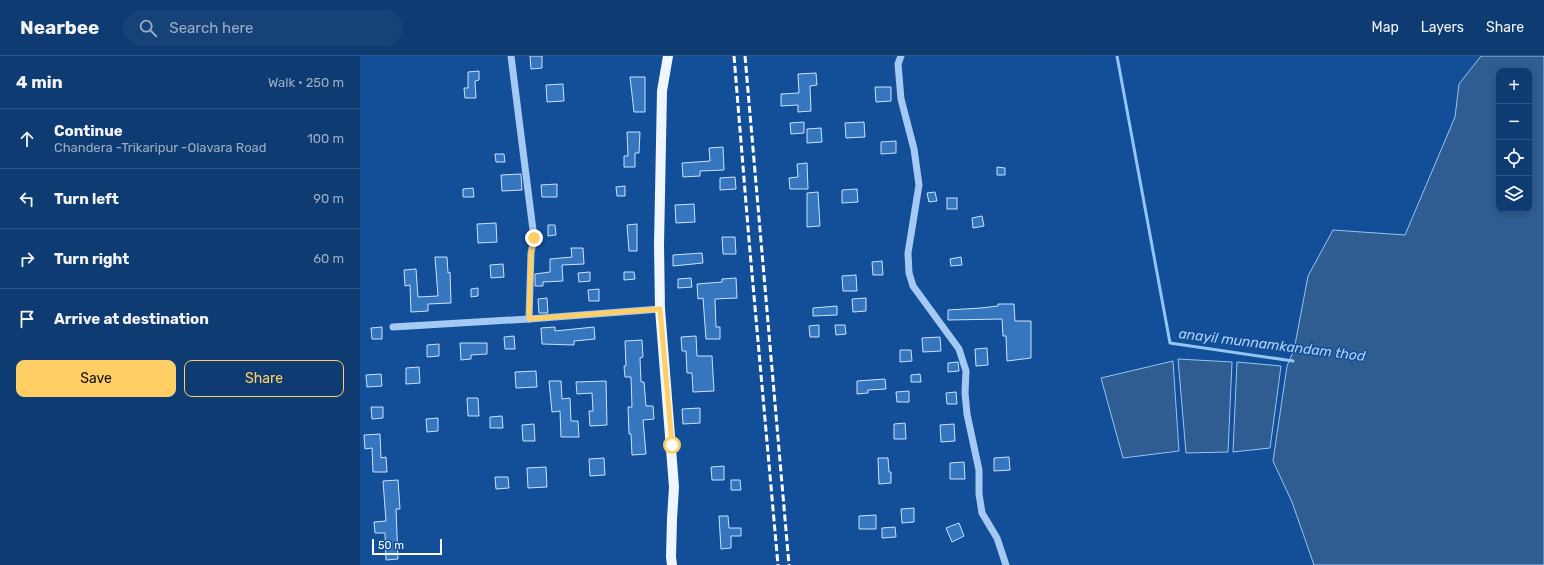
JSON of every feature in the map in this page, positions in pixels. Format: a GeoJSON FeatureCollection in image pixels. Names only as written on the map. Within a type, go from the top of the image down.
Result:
{"type":"FeatureCollection","features":[{"type":"Feature","properties":{"kind":"main road"},"geometry":{"type":"LineString","coordinates":[[668,56],[662,91],[659,245],[660,309],[674,487],[671,557],[672,565]]}},
{"type":"Feature","properties":{"kind":"street"},"geometry":{"type":"LineString","coordinates":[[511,56],[534,238],[531,253],[529,319]]}},
{"type":"Feature","properties":{"kind":"street"},"geometry":{"type":"LineString","coordinates":[[901,56],[898,64],[901,99],[914,149],[919,185],[908,253],[909,273],[913,286],[959,349],[966,371],[965,393],[967,414],[978,470],[979,494],[982,513],[997,538],[1006,565]]}},
{"type":"Feature","properties":{"kind":"street"},"geometry":{"type":"LineString","coordinates":[[394,327],[660,309]]}},
{"type":"Feature","properties":{"kind":"water"},"geometry":{"type":"Polygon","coordinates":[[[1481,56],[1544,56],[1544,565],[1314,565],[1292,502],[1273,461],[1287,366],[1294,350],[1308,276],[1333,230],[1405,235],[1455,117],[1459,84],[1481,56]]]}},
{"type":"Feature","properties":{"kind":"water"},"geometry":{"type":"Polygon","coordinates":[[[1178,359],[1232,362],[1228,452],[1186,453],[1178,359]]]}},
{"type":"Feature","properties":{"kind":"water"},"geometry":{"type":"Polygon","coordinates":[[[1173,361],[1179,451],[1123,458],[1101,378],[1173,361]]]}},
{"type":"Feature","properties":{"kind":"water"},"geometry":{"type":"Polygon","coordinates":[[[1237,362],[1281,366],[1270,448],[1233,452],[1237,362]]]}},
{"type":"Feature","properties":{"kind":"building"},"geometry":{"type":"Polygon","coordinates":[[[530,56],[542,56],[542,68],[531,69],[530,56]]]}},
{"type":"Feature","properties":{"kind":"building"},"geometry":{"type":"Polygon","coordinates":[[[479,71],[479,80],[475,81],[476,98],[465,98],[464,88],[468,88],[468,72],[479,71]]]}},
{"type":"Feature","properties":{"kind":"building"},"geometry":{"type":"Polygon","coordinates":[[[816,73],[817,85],[810,86],[811,111],[798,112],[798,105],[781,106],[781,94],[799,93],[798,74],[816,73]]]}},
{"type":"Feature","properties":{"kind":"building"},"geometry":{"type":"Polygon","coordinates":[[[630,77],[645,77],[645,112],[634,112],[630,77]]]}},
{"type":"Feature","properties":{"kind":"building"},"geometry":{"type":"Polygon","coordinates":[[[563,84],[564,101],[547,102],[546,85],[563,84]]]}},
{"type":"Feature","properties":{"kind":"building"},"geometry":{"type":"Polygon","coordinates":[[[875,87],[891,87],[891,101],[876,102],[875,87]]]}},
{"type":"Feature","properties":{"kind":"building"},"geometry":{"type":"Polygon","coordinates":[[[804,122],[804,133],[791,134],[790,123],[804,122]]]}},
{"type":"Feature","properties":{"kind":"building"},"geometry":{"type":"Polygon","coordinates":[[[864,122],[865,137],[846,138],[845,123],[864,122]]]}},
{"type":"Feature","properties":{"kind":"building"},"geometry":{"type":"Polygon","coordinates":[[[821,128],[822,142],[807,143],[807,129],[821,128]]]}},
{"type":"Feature","properties":{"kind":"building"},"geometry":{"type":"Polygon","coordinates":[[[627,132],[640,132],[639,153],[635,153],[635,167],[624,167],[624,156],[628,156],[627,132]]]}},
{"type":"Feature","properties":{"kind":"building"},"geometry":{"type":"Polygon","coordinates":[[[896,141],[896,153],[881,154],[881,142],[896,141]]]}},
{"type":"Feature","properties":{"kind":"building"},"geometry":{"type":"Polygon","coordinates":[[[723,147],[724,170],[700,171],[700,176],[683,177],[682,163],[710,161],[709,148],[723,147]]]}},
{"type":"Feature","properties":{"kind":"building"},"geometry":{"type":"Polygon","coordinates":[[[495,154],[504,154],[505,162],[496,162],[495,154]]]}},
{"type":"Feature","properties":{"kind":"building"},"geometry":{"type":"Polygon","coordinates":[[[807,163],[808,189],[790,189],[789,178],[798,177],[797,164],[807,163]]]}},
{"type":"Feature","properties":{"kind":"building"},"geometry":{"type":"Polygon","coordinates":[[[997,167],[1005,168],[1005,175],[997,175],[997,167]]]}},
{"type":"Feature","properties":{"kind":"building"},"geometry":{"type":"Polygon","coordinates":[[[521,174],[522,190],[502,191],[501,175],[521,174]]]}},
{"type":"Feature","properties":{"kind":"building"},"geometry":{"type":"Polygon","coordinates":[[[735,177],[736,189],[720,190],[720,178],[735,177]]]}},
{"type":"Feature","properties":{"kind":"building"},"geometry":{"type":"Polygon","coordinates":[[[557,184],[557,197],[542,197],[541,185],[557,184]]]}},
{"type":"Feature","properties":{"kind":"building"},"geometry":{"type":"Polygon","coordinates":[[[625,186],[625,196],[617,196],[616,187],[625,186]]]}},
{"type":"Feature","properties":{"kind":"building"},"geometry":{"type":"Polygon","coordinates":[[[473,188],[474,197],[463,197],[463,189],[473,188]]]}},
{"type":"Feature","properties":{"kind":"building"},"geometry":{"type":"Polygon","coordinates":[[[857,189],[858,202],[842,203],[842,190],[857,189]]]}},
{"type":"Feature","properties":{"kind":"building"},"geometry":{"type":"Polygon","coordinates":[[[818,192],[820,226],[807,227],[807,193],[818,192]]]}},
{"type":"Feature","properties":{"kind":"building"},"geometry":{"type":"Polygon","coordinates":[[[935,192],[937,201],[929,202],[927,193],[935,192]]]}},
{"type":"Feature","properties":{"kind":"building"},"geometry":{"type":"Polygon","coordinates":[[[947,198],[957,198],[957,209],[947,209],[947,198]]]}},
{"type":"Feature","properties":{"kind":"building"},"geometry":{"type":"Polygon","coordinates":[[[694,204],[695,222],[676,223],[675,205],[694,204]]]}},
{"type":"Feature","properties":{"kind":"building"},"geometry":{"type":"Polygon","coordinates":[[[982,216],[984,226],[973,228],[972,218],[982,216]]]}},
{"type":"Feature","properties":{"kind":"building"},"geometry":{"type":"Polygon","coordinates":[[[496,223],[497,242],[478,243],[477,224],[496,223]]]}},
{"type":"Feature","properties":{"kind":"building"},"geometry":{"type":"Polygon","coordinates":[[[637,224],[637,251],[629,251],[627,225],[637,224]]]}},
{"type":"Feature","properties":{"kind":"building"},"geometry":{"type":"Polygon","coordinates":[[[548,225],[555,225],[556,235],[548,236],[548,225]]]}},
{"type":"Feature","properties":{"kind":"building"},"geometry":{"type":"Polygon","coordinates":[[[722,237],[735,237],[736,254],[723,254],[722,237]]]}},
{"type":"Feature","properties":{"kind":"building"},"geometry":{"type":"Polygon","coordinates":[[[571,248],[583,248],[584,264],[562,265],[563,281],[543,282],[543,286],[535,286],[535,274],[550,272],[550,259],[572,257],[571,248]]]}},
{"type":"Feature","properties":{"kind":"building"},"geometry":{"type":"Polygon","coordinates":[[[702,253],[703,263],[673,266],[673,255],[702,253]]]}},
{"type":"Feature","properties":{"kind":"building"},"geometry":{"type":"Polygon","coordinates":[[[435,257],[447,257],[448,273],[450,272],[451,303],[428,304],[428,311],[411,312],[410,285],[405,286],[404,270],[416,269],[418,297],[438,296],[435,257]]]}},
{"type":"Feature","properties":{"kind":"building"},"geometry":{"type":"Polygon","coordinates":[[[961,257],[962,265],[951,266],[950,259],[961,257]]]}},
{"type":"Feature","properties":{"kind":"building"},"geometry":{"type":"Polygon","coordinates":[[[882,261],[883,275],[873,275],[872,262],[882,261]]]}},
{"type":"Feature","properties":{"kind":"building"},"geometry":{"type":"Polygon","coordinates":[[[503,264],[504,277],[491,278],[490,265],[503,264]]]}},
{"type":"Feature","properties":{"kind":"building"},"geometry":{"type":"Polygon","coordinates":[[[590,272],[590,281],[579,282],[578,273],[590,272]]]}},
{"type":"Feature","properties":{"kind":"building"},"geometry":{"type":"Polygon","coordinates":[[[624,272],[634,272],[635,279],[624,280],[624,272]]]}},
{"type":"Feature","properties":{"kind":"building"},"geometry":{"type":"Polygon","coordinates":[[[856,275],[857,291],[843,291],[842,276],[856,275]]]}},
{"type":"Feature","properties":{"kind":"building"},"geometry":{"type":"Polygon","coordinates":[[[691,278],[692,287],[678,288],[678,279],[691,278]]]}},
{"type":"Feature","properties":{"kind":"building"},"geometry":{"type":"Polygon","coordinates":[[[736,278],[737,298],[715,299],[716,327],[720,327],[720,339],[706,339],[703,298],[698,299],[697,284],[722,282],[722,279],[736,278]]]}},
{"type":"Feature","properties":{"kind":"building"},"geometry":{"type":"Polygon","coordinates":[[[478,288],[478,296],[471,297],[471,289],[478,288]]]}},
{"type":"Feature","properties":{"kind":"building"},"geometry":{"type":"Polygon","coordinates":[[[599,289],[599,301],[589,301],[588,290],[599,289]]]}},
{"type":"Feature","properties":{"kind":"building"},"geometry":{"type":"Polygon","coordinates":[[[547,298],[548,313],[539,313],[538,299],[547,298]]]}},
{"type":"Feature","properties":{"kind":"building"},"geometry":{"type":"Polygon","coordinates":[[[866,298],[866,311],[853,312],[852,299],[866,298]]]}},
{"type":"Feature","properties":{"kind":"building"},"geometry":{"type":"Polygon","coordinates":[[[998,304],[1014,304],[1015,321],[1031,321],[1031,358],[1007,361],[1006,336],[1003,336],[1002,319],[948,320],[948,310],[998,306],[998,304]]]}},
{"type":"Feature","properties":{"kind":"building"},"geometry":{"type":"Polygon","coordinates":[[[837,306],[837,315],[813,316],[813,308],[837,306]]]}},
{"type":"Feature","properties":{"kind":"building"},"geometry":{"type":"Polygon","coordinates":[[[819,325],[819,337],[810,337],[809,326],[819,325]]]}},
{"type":"Feature","properties":{"kind":"building"},"geometry":{"type":"Polygon","coordinates":[[[835,325],[845,325],[846,334],[836,335],[835,325]]]}},
{"type":"Feature","properties":{"kind":"building"},"geometry":{"type":"Polygon","coordinates":[[[382,327],[382,339],[372,339],[371,328],[382,327]]]}},
{"type":"Feature","properties":{"kind":"building"},"geometry":{"type":"Polygon","coordinates":[[[555,327],[555,331],[594,327],[595,339],[574,341],[574,345],[542,344],[541,328],[555,327]]]}},
{"type":"Feature","properties":{"kind":"building"},"geometry":{"type":"Polygon","coordinates":[[[514,336],[515,349],[505,349],[504,337],[514,336]]]}},
{"type":"Feature","properties":{"kind":"building"},"geometry":{"type":"Polygon","coordinates":[[[696,336],[697,356],[712,356],[714,391],[693,392],[692,373],[687,373],[686,351],[682,351],[681,337],[696,336]]]}},
{"type":"Feature","properties":{"kind":"building"},"geometry":{"type":"Polygon","coordinates":[[[940,337],[941,351],[923,352],[922,338],[940,337]]]}},
{"type":"Feature","properties":{"kind":"building"},"geometry":{"type":"Polygon","coordinates":[[[642,340],[643,357],[640,358],[641,382],[644,382],[646,406],[653,406],[654,419],[643,420],[646,454],[632,455],[631,434],[629,434],[628,407],[632,407],[631,377],[625,377],[625,341],[642,340]]]}},
{"type":"Feature","properties":{"kind":"building"},"geometry":{"type":"Polygon","coordinates":[[[460,343],[487,343],[487,354],[471,355],[471,359],[461,360],[460,343]]]}},
{"type":"Feature","properties":{"kind":"building"},"geometry":{"type":"Polygon","coordinates":[[[439,344],[439,356],[427,357],[427,345],[439,344]]]}},
{"type":"Feature","properties":{"kind":"building"},"geometry":{"type":"Polygon","coordinates":[[[987,348],[988,365],[976,366],[975,349],[987,348]]]}},
{"type":"Feature","properties":{"kind":"building"},"geometry":{"type":"Polygon","coordinates":[[[900,350],[911,350],[912,361],[900,362],[900,350]]]}},
{"type":"Feature","properties":{"kind":"building"},"geometry":{"type":"Polygon","coordinates":[[[958,362],[959,371],[948,372],[948,363],[958,362]]]}},
{"type":"Feature","properties":{"kind":"building"},"geometry":{"type":"Polygon","coordinates":[[[419,367],[420,383],[406,384],[406,368],[419,367]]]}},
{"type":"Feature","properties":{"kind":"building"},"geometry":{"type":"Polygon","coordinates":[[[536,371],[537,387],[516,388],[515,372],[536,371]]]}},
{"type":"Feature","properties":{"kind":"building"},"geometry":{"type":"Polygon","coordinates":[[[381,374],[382,386],[367,387],[366,375],[381,374]]]}},
{"type":"Feature","properties":{"kind":"building"},"geometry":{"type":"Polygon","coordinates":[[[920,374],[921,382],[911,382],[911,375],[920,374]]]}},
{"type":"Feature","properties":{"kind":"building"},"geometry":{"type":"Polygon","coordinates":[[[885,379],[886,389],[868,390],[868,393],[857,394],[857,381],[885,379]]]}},
{"type":"Feature","properties":{"kind":"building"},"geometry":{"type":"Polygon","coordinates":[[[549,381],[561,381],[562,399],[570,398],[571,421],[578,421],[579,437],[561,437],[560,411],[552,412],[549,381]]]}},
{"type":"Feature","properties":{"kind":"building"},"geometry":{"type":"Polygon","coordinates":[[[606,381],[607,425],[590,426],[589,411],[593,411],[592,393],[577,394],[576,382],[606,381]]]}},
{"type":"Feature","properties":{"kind":"building"},"geometry":{"type":"Polygon","coordinates":[[[909,391],[909,402],[897,402],[896,392],[909,391]]]}},
{"type":"Feature","properties":{"kind":"building"},"geometry":{"type":"Polygon","coordinates":[[[956,392],[957,404],[947,404],[946,393],[956,392]]]}},
{"type":"Feature","properties":{"kind":"building"},"geometry":{"type":"Polygon","coordinates":[[[467,398],[478,398],[479,416],[468,416],[467,398]]]}},
{"type":"Feature","properties":{"kind":"building"},"geometry":{"type":"Polygon","coordinates":[[[371,407],[383,407],[383,418],[372,419],[371,407]]]}},
{"type":"Feature","properties":{"kind":"building"},"geometry":{"type":"Polygon","coordinates":[[[700,408],[700,423],[683,424],[682,409],[700,408]]]}},
{"type":"Feature","properties":{"kind":"building"},"geometry":{"type":"Polygon","coordinates":[[[502,416],[503,428],[490,428],[490,417],[502,416]]]}},
{"type":"Feature","properties":{"kind":"building"},"geometry":{"type":"Polygon","coordinates":[[[438,418],[438,431],[427,432],[426,419],[438,418]]]}},
{"type":"Feature","properties":{"kind":"building"},"geometry":{"type":"Polygon","coordinates":[[[905,423],[906,439],[894,439],[894,424],[905,423]]]}},
{"type":"Feature","properties":{"kind":"building"},"geometry":{"type":"Polygon","coordinates":[[[534,424],[535,441],[523,441],[522,425],[534,424]]]}},
{"type":"Feature","properties":{"kind":"building"},"geometry":{"type":"Polygon","coordinates":[[[954,424],[955,441],[941,442],[940,425],[954,424]]]}},
{"type":"Feature","properties":{"kind":"building"},"geometry":{"type":"Polygon","coordinates":[[[380,434],[381,458],[386,457],[387,472],[373,472],[372,448],[365,449],[364,435],[380,434]]]}},
{"type":"Feature","properties":{"kind":"building"},"geometry":{"type":"Polygon","coordinates":[[[1009,457],[1010,470],[994,471],[994,458],[1009,457]]]}},
{"type":"Feature","properties":{"kind":"building"},"geometry":{"type":"Polygon","coordinates":[[[604,458],[605,475],[590,476],[589,459],[604,458]]]}},
{"type":"Feature","properties":{"kind":"building"},"geometry":{"type":"Polygon","coordinates":[[[878,458],[888,458],[889,472],[891,472],[891,483],[879,484],[878,458]]]}},
{"type":"Feature","properties":{"kind":"building"},"geometry":{"type":"Polygon","coordinates":[[[964,462],[965,479],[950,479],[950,463],[964,462]]]}},
{"type":"Feature","properties":{"kind":"building"},"geometry":{"type":"Polygon","coordinates":[[[724,466],[724,480],[712,480],[711,467],[724,466]]]}},
{"type":"Feature","properties":{"kind":"building"},"geometry":{"type":"Polygon","coordinates":[[[546,467],[547,487],[528,488],[527,468],[546,467]]]}},
{"type":"Feature","properties":{"kind":"building"},"geometry":{"type":"Polygon","coordinates":[[[495,477],[508,477],[509,488],[496,489],[495,477]]]}},
{"type":"Feature","properties":{"kind":"building"},"geometry":{"type":"Polygon","coordinates":[[[398,480],[400,509],[396,509],[398,559],[386,560],[385,533],[375,533],[374,522],[386,521],[383,481],[398,480]]]}},
{"type":"Feature","properties":{"kind":"building"},"geometry":{"type":"Polygon","coordinates":[[[731,480],[740,480],[741,490],[731,490],[731,480]]]}},
{"type":"Feature","properties":{"kind":"building"},"geometry":{"type":"Polygon","coordinates":[[[914,508],[914,522],[902,523],[901,509],[914,508]]]}},
{"type":"Feature","properties":{"kind":"building"},"geometry":{"type":"Polygon","coordinates":[[[876,515],[876,529],[859,529],[859,516],[876,515]]]}},
{"type":"Feature","properties":{"kind":"building"},"geometry":{"type":"Polygon","coordinates":[[[719,516],[728,516],[729,528],[741,528],[741,536],[731,536],[731,548],[721,549],[719,516]]]}},
{"type":"Feature","properties":{"kind":"building"},"geometry":{"type":"Polygon","coordinates":[[[959,523],[964,536],[952,542],[946,528],[959,523]]]}},
{"type":"Feature","properties":{"kind":"building"},"geometry":{"type":"Polygon","coordinates":[[[895,527],[896,537],[882,538],[882,528],[895,527]]]}},
{"type":"Feature","properties":{"kind":"waterway","name":"anayil munnamkandam thod"},"geometry":{"type":"LineString","coordinates":[[1117,56],[1170,343],[1293,361]]}},
{"type":"Feature","properties":{"kind":"railway"},"geometry":{"type":"LineString","coordinates":[[734,56],[778,565]]}},
{"type":"Feature","properties":{"kind":"railway"},"geometry":{"type":"LineString","coordinates":[[745,56],[789,565]]}},
{"type":"Feature","properties":{"kind":"route"},"geometry":{"type":"LineString","coordinates":[[534,238],[529,273],[529,319],[660,309],[672,445]]}}]}
